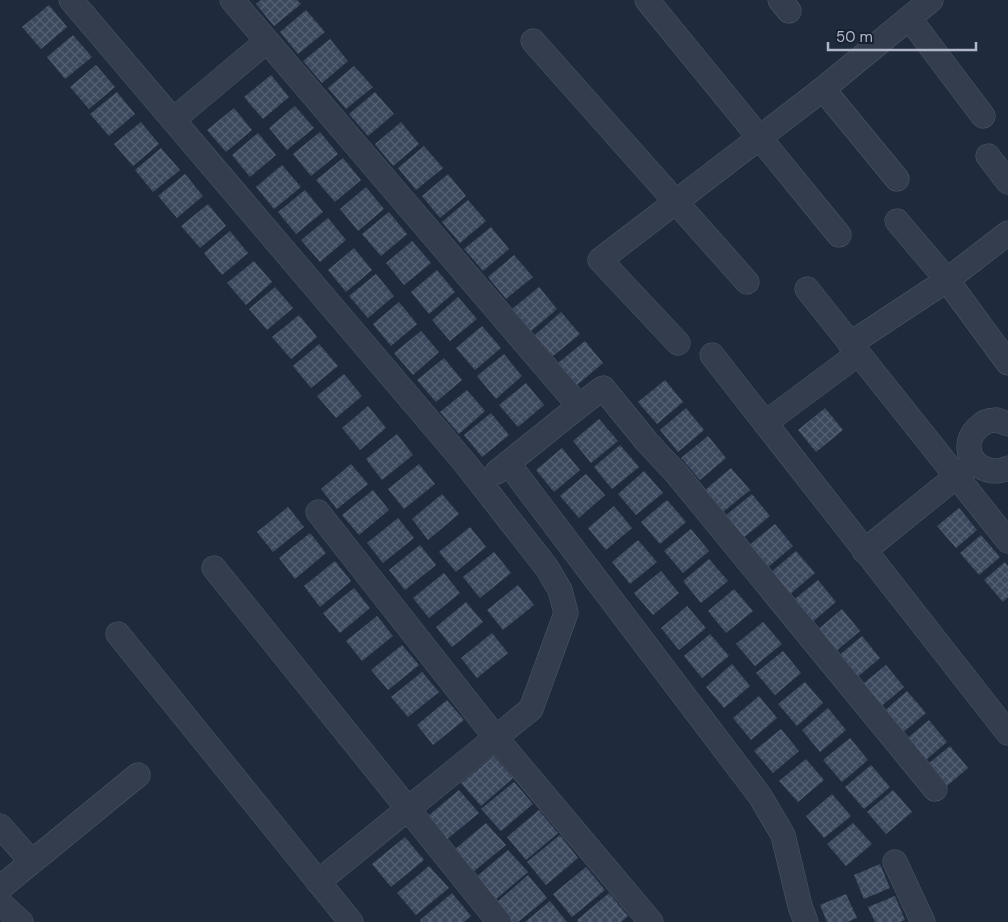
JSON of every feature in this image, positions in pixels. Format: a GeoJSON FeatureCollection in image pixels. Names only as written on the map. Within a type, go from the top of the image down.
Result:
{"type":"FeatureCollection","features":[{"type":"Feature","properties":{"kind":"street"},"geometry":{"type":"LineString","coordinates":[[71,0],[482,484],[547,568],[560,590],[566,613],[531,709],[318,882]]}},
{"type":"Feature","properties":{"kind":"street"},"geometry":{"type":"LineString","coordinates":[[232,0],[580,406]]}},
{"type":"Feature","properties":{"kind":"street"},"geometry":{"type":"LineString","coordinates":[[647,0],[839,235]]}},
{"type":"Feature","properties":{"kind":"street"},"geometry":{"type":"LineString","coordinates":[[678,343],[600,260],[823,89],[931,0]]}},
{"type":"Feature","properties":{"kind":"street"},"geometry":{"type":"LineString","coordinates":[[909,18],[983,116]]}},
{"type":"Feature","properties":{"kind":"street"},"geometry":{"type":"LineString","coordinates":[[173,120],[267,41]]}},
{"type":"Feature","properties":{"kind":"street"},"geometry":{"type":"LineString","coordinates":[[533,41],[747,282]]}},
{"type":"Feature","properties":{"kind":"street"},"geometry":{"type":"LineString","coordinates":[[823,89],[897,180]]}},
{"type":"Feature","properties":{"kind":"street"},"geometry":{"type":"LineString","coordinates":[[988,156],[1008,182]]}},
{"type":"Feature","properties":{"kind":"street"},"geometry":{"type":"LineString","coordinates":[[897,221],[947,280],[1008,363]]}},
{"type":"Feature","properties":{"kind":"street"},"geometry":{"type":"LineString","coordinates":[[765,423],[854,349],[1008,233]]}},
{"type":"Feature","properties":{"kind":"street"},"geometry":{"type":"LineString","coordinates":[[807,289],[854,349],[965,469],[1008,541]]}},
{"type":"Feature","properties":{"kind":"street"},"geometry":{"type":"LineString","coordinates":[[712,355],[1008,733]]}},
{"type":"Feature","properties":{"kind":"street"},"geometry":{"type":"LineString","coordinates":[[482,484],[603,388],[647,442],[676,473],[935,789]]}},
{"type":"Feature","properties":{"kind":"street"},"geometry":{"type":"LineString","coordinates":[[864,551],[965,469],[972,434],[982,424],[996,420],[1008,424]]}},
{"type":"Feature","properties":{"kind":"street"},"geometry":{"type":"LineString","coordinates":[[508,464],[760,796],[782,835],[800,906],[806,922]]}},
{"type":"Feature","properties":{"kind":"street"},"geometry":{"type":"LineString","coordinates":[[965,469],[1001,471],[1008,468]]}},
{"type":"Feature","properties":{"kind":"street"},"geometry":{"type":"LineString","coordinates":[[318,512],[496,738],[651,922]]}},
{"type":"Feature","properties":{"kind":"street"},"geometry":{"type":"LineString","coordinates":[[214,568],[499,922]]}},
{"type":"Feature","properties":{"kind":"street"},"geometry":{"type":"LineString","coordinates":[[118,634],[351,922]]}},
{"type":"Feature","properties":{"kind":"street"},"geometry":{"type":"LineString","coordinates":[[0,888],[138,775]]}},
{"type":"Feature","properties":{"kind":"street"},"geometry":{"type":"LineString","coordinates":[[0,826],[32,862]]}},
{"type":"Feature","properties":{"kind":"street"},"geometry":{"type":"LineString","coordinates":[[895,862],[923,922]]}},
{"type":"Feature","properties":{"kind":"street"},"geometry":{"type":"LineString","coordinates":[[0,903],[21,922]]}},
{"type":"Feature","properties":{"kind":"building"},"geometry":{"type":"Polygon","coordinates":[[[261,0],[297,0],[301,4],[274,26],[256,4],[261,0]]]}},
{"type":"Feature","properties":{"kind":"building"},"geometry":{"type":"Polygon","coordinates":[[[49,5],[67,27],[41,49],[22,27],[49,5]]]}},
{"type":"Feature","properties":{"kind":"building"},"geometry":{"type":"Polygon","coordinates":[[[306,10],[325,32],[298,54],[280,32],[306,10]]]}},
{"type":"Feature","properties":{"kind":"building"},"geometry":{"type":"Polygon","coordinates":[[[73,35],[92,57],[65,79],[47,57],[73,35]]]}},
{"type":"Feature","properties":{"kind":"building"},"geometry":{"type":"Polygon","coordinates":[[[330,39],[348,61],[322,83],[303,61],[330,39]]]}},
{"type":"Feature","properties":{"kind":"building"},"geometry":{"type":"Polygon","coordinates":[[[96,65],[115,87],[89,109],[70,87],[96,65]]]}},
{"type":"Feature","properties":{"kind":"building"},"geometry":{"type":"Polygon","coordinates":[[[354,66],[373,87],[346,109],[328,88],[354,66]]]}},
{"type":"Feature","properties":{"kind":"building"},"geometry":{"type":"Polygon","coordinates":[[[271,75],[289,97],[263,119],[244,97],[271,75]]]}},
{"type":"Feature","properties":{"kind":"building"},"geometry":{"type":"Polygon","coordinates":[[[117,92],[135,114],[109,136],[90,114],[117,92]]]}},
{"type":"Feature","properties":{"kind":"building"},"geometry":{"type":"Polygon","coordinates":[[[375,92],[394,114],[368,136],[349,114],[375,92]]]}},
{"type":"Feature","properties":{"kind":"building"},"geometry":{"type":"Polygon","coordinates":[[[295,106],[314,128],[287,150],[269,128],[295,106]]]}},
{"type":"Feature","properties":{"kind":"building"},"geometry":{"type":"Polygon","coordinates":[[[234,108],[252,130],[226,152],[207,130],[234,108]]]}},
{"type":"Feature","properties":{"kind":"building"},"geometry":{"type":"Polygon","coordinates":[[[141,122],[159,144],[133,166],[114,144],[141,122]]]}},
{"type":"Feature","properties":{"kind":"building"},"geometry":{"type":"Polygon","coordinates":[[[401,122],[419,144],[393,166],[375,144],[401,122]]]}},
{"type":"Feature","properties":{"kind":"building"},"geometry":{"type":"Polygon","coordinates":[[[320,132],[338,154],[311,176],[293,154],[320,132]]]}},
{"type":"Feature","properties":{"kind":"building"},"geometry":{"type":"Polygon","coordinates":[[[258,133],[276,155],[250,177],[232,155],[258,133]]]}},
{"type":"Feature","properties":{"kind":"building"},"geometry":{"type":"Polygon","coordinates":[[[424,146],[443,168],[416,190],[398,168],[424,146]]]}},
{"type":"Feature","properties":{"kind":"building"},"geometry":{"type":"Polygon","coordinates":[[[161,148],[180,170],[153,192],[135,170],[161,148]]]}},
{"type":"Feature","properties":{"kind":"building"},"geometry":{"type":"Polygon","coordinates":[[[343,158],[361,180],[335,202],[316,180],[343,158]]]}},
{"type":"Feature","properties":{"kind":"building"},"geometry":{"type":"Polygon","coordinates":[[[282,165],[301,187],[274,209],[256,187],[282,165]]]}},
{"type":"Feature","properties":{"kind":"building"},"geometry":{"type":"Polygon","coordinates":[[[185,174],[203,196],[177,218],[158,196],[185,174]]]}},
{"type":"Feature","properties":{"kind":"building"},"geometry":{"type":"Polygon","coordinates":[[[448,174],[466,196],[440,218],[422,196],[448,174]]]}},
{"type":"Feature","properties":{"kind":"building"},"geometry":{"type":"Polygon","coordinates":[[[366,187],[384,209],[358,231],[340,209],[366,187]]]}},
{"type":"Feature","properties":{"kind":"building"},"geometry":{"type":"Polygon","coordinates":[[[305,190],[323,212],[296,234],[278,212],[305,190]]]}},
{"type":"Feature","properties":{"kind":"building"},"geometry":{"type":"Polygon","coordinates":[[[468,200],[486,221],[460,243],[442,222],[468,200]]]}},
{"type":"Feature","properties":{"kind":"building"},"geometry":{"type":"Polygon","coordinates":[[[208,204],[226,226],[200,248],[181,226],[208,204]]]}},
{"type":"Feature","properties":{"kind":"building"},"geometry":{"type":"Polygon","coordinates":[[[389,212],[407,234],[381,256],[362,234],[389,212]]]}},
{"type":"Feature","properties":{"kind":"building"},"geometry":{"type":"Polygon","coordinates":[[[328,218],[346,240],[320,262],[301,240],[328,218]]]}},
{"type":"Feature","properties":{"kind":"building"},"geometry":{"type":"Polygon","coordinates":[[[491,227],[509,249],[483,271],[464,249],[491,227]]]}},
{"type":"Feature","properties":{"kind":"building"},"geometry":{"type":"Polygon","coordinates":[[[230,231],[248,253],[222,275],[204,253],[230,231]]]}},
{"type":"Feature","properties":{"kind":"building"},"geometry":{"type":"Polygon","coordinates":[[[412,241],[431,263],[404,285],[386,263],[412,241]]]}},
{"type":"Feature","properties":{"kind":"building"},"geometry":{"type":"Polygon","coordinates":[[[354,248],[372,270],[346,292],[328,270],[354,248]]]}},
{"type":"Feature","properties":{"kind":"building"},"geometry":{"type":"Polygon","coordinates":[[[514,255],[533,277],[506,299],[488,277],[514,255]]]}},
{"type":"Feature","properties":{"kind":"building"},"geometry":{"type":"Polygon","coordinates":[[[254,261],[272,282],[246,305],[227,283],[254,261]]]}},
{"type":"Feature","properties":{"kind":"building"},"geometry":{"type":"Polygon","coordinates":[[[437,270],[455,292],[429,314],[411,292],[437,270]]]}},
{"type":"Feature","properties":{"kind":"building"},"geometry":{"type":"Polygon","coordinates":[[[376,274],[394,296],[368,318],[349,296],[376,274]]]}},
{"type":"Feature","properties":{"kind":"building"},"geometry":{"type":"Polygon","coordinates":[[[275,287],[293,308],[267,330],[249,309],[275,287]]]}},
{"type":"Feature","properties":{"kind":"building"},"geometry":{"type":"Polygon","coordinates":[[[539,287],[557,309],[531,331],[512,309],[539,287]]]}},
{"type":"Feature","properties":{"kind":"building"},"geometry":{"type":"Polygon","coordinates":[[[458,297],[477,319],[450,341],[432,320],[458,297]]]}},
{"type":"Feature","properties":{"kind":"building"},"geometry":{"type":"Polygon","coordinates":[[[399,302],[417,324],[391,346],[373,324],[399,302]]]}},
{"type":"Feature","properties":{"kind":"building"},"geometry":{"type":"Polygon","coordinates":[[[561,312],[580,334],[553,356],[535,335],[561,312]]]}},
{"type":"Feature","properties":{"kind":"building"},"geometry":{"type":"Polygon","coordinates":[[[299,315],[317,337],[291,359],[272,337],[299,315]]]}},
{"type":"Feature","properties":{"kind":"building"},"geometry":{"type":"Polygon","coordinates":[[[482,326],[501,348],[475,370],[456,348],[482,326]]]}},
{"type":"Feature","properties":{"kind":"building"},"geometry":{"type":"Polygon","coordinates":[[[421,331],[439,352],[413,375],[394,353],[421,331]]]}},
{"type":"Feature","properties":{"kind":"building"},"geometry":{"type":"Polygon","coordinates":[[[585,341],[603,363],[577,385],[558,363],[585,341]]]}},
{"type":"Feature","properties":{"kind":"building"},"geometry":{"type":"Polygon","coordinates":[[[319,344],[338,366],[311,388],[293,366],[319,344]]]}},
{"type":"Feature","properties":{"kind":"building"},"geometry":{"type":"Polygon","coordinates":[[[504,354],[522,376],[496,399],[477,376],[504,354]]]}},
{"type":"Feature","properties":{"kind":"building"},"geometry":{"type":"Polygon","coordinates":[[[444,358],[462,380],[436,402],[417,380],[444,358]]]}},
{"type":"Feature","properties":{"kind":"building"},"geometry":{"type":"Polygon","coordinates":[[[344,374],[362,396],[336,418],[317,396],[344,374]]]}},
{"type":"Feature","properties":{"kind":"building"},"geometry":{"type":"Polygon","coordinates":[[[665,380],[683,402],[657,424],[638,402],[665,380]]]}},
{"type":"Feature","properties":{"kind":"building"},"geometry":{"type":"Polygon","coordinates":[[[526,383],[544,405],[518,427],[499,405],[526,383]]]}},
{"type":"Feature","properties":{"kind":"building"},"geometry":{"type":"Polygon","coordinates":[[[467,390],[485,411],[459,434],[440,412],[467,390]]]}},
{"type":"Feature","properties":{"kind":"building"},"geometry":{"type":"Polygon","coordinates":[[[368,406],[386,428],[360,450],[342,428],[368,406]]]}},
{"type":"Feature","properties":{"kind":"building"},"geometry":{"type":"Polygon","coordinates":[[[686,408],[704,430],[678,452],[660,430],[686,408]]]}},
{"type":"Feature","properties":{"kind":"building"},"geometry":{"type":"Polygon","coordinates":[[[825,408],[843,430],[816,452],[798,430],[825,408]]]}},
{"type":"Feature","properties":{"kind":"building"},"geometry":{"type":"Polygon","coordinates":[[[491,413],[509,435],[482,457],[464,435],[491,413]]]}},
{"type":"Feature","properties":{"kind":"building"},"geometry":{"type":"Polygon","coordinates":[[[599,419],[618,441],[591,463],[573,441],[599,419]]]}},
{"type":"Feature","properties":{"kind":"building"},"geometry":{"type":"Polygon","coordinates":[[[397,434],[413,455],[382,480],[366,459],[397,434]]]}},
{"type":"Feature","properties":{"kind":"building"},"geometry":{"type":"Polygon","coordinates":[[[708,436],[726,458],[700,480],[681,458],[708,436]]]}},
{"type":"Feature","properties":{"kind":"building"},"geometry":{"type":"Polygon","coordinates":[[[620,445],[639,467],[612,489],[594,467],[620,445]]]}},
{"type":"Feature","properties":{"kind":"building"},"geometry":{"type":"Polygon","coordinates":[[[562,448],[580,470],[554,492],[536,470],[562,448]]]}},
{"type":"Feature","properties":{"kind":"building"},"geometry":{"type":"Polygon","coordinates":[[[351,464],[368,484],[337,509],[321,489],[351,464]]]}},
{"type":"Feature","properties":{"kind":"building"},"geometry":{"type":"Polygon","coordinates":[[[419,464],[435,484],[404,509],[388,489],[419,464]]]}},
{"type":"Feature","properties":{"kind":"building"},"geometry":{"type":"Polygon","coordinates":[[[731,468],[750,490],[723,512],[705,490],[731,468]]]}},
{"type":"Feature","properties":{"kind":"building"},"geometry":{"type":"Polygon","coordinates":[[[644,471],[663,493],[636,515],[618,494],[644,471]]]}},
{"type":"Feature","properties":{"kind":"building"},"geometry":{"type":"Polygon","coordinates":[[[586,474],[605,495],[579,518],[560,496],[586,474]]]}},
{"type":"Feature","properties":{"kind":"building"},"geometry":{"type":"Polygon","coordinates":[[[373,490],[389,510],[359,535],[342,515],[373,490]]]}},
{"type":"Feature","properties":{"kind":"building"},"geometry":{"type":"Polygon","coordinates":[[[442,494],[459,514],[428,540],[412,519],[442,494]]]}},
{"type":"Feature","properties":{"kind":"building"},"geometry":{"type":"Polygon","coordinates":[[[752,494],[770,516],[743,538],[725,516],[752,494]]]}},
{"type":"Feature","properties":{"kind":"building"},"geometry":{"type":"Polygon","coordinates":[[[667,500],[686,522],[660,544],[641,522],[667,500]]]}},
{"type":"Feature","properties":{"kind":"building"},"geometry":{"type":"Polygon","coordinates":[[[614,506],[632,528],[606,550],[588,528],[614,506]]]}},
{"type":"Feature","properties":{"kind":"building"},"geometry":{"type":"Polygon","coordinates":[[[288,507],[304,527],[273,552],[257,532],[288,507]]]}},
{"type":"Feature","properties":{"kind":"building"},"geometry":{"type":"Polygon","coordinates":[[[959,508],[977,530],[956,548],[937,526],[959,508]]]}},
{"type":"Feature","properties":{"kind":"building"},"geometry":{"type":"Polygon","coordinates":[[[398,518],[414,538],[383,563],[367,543],[398,518]]]}},
{"type":"Feature","properties":{"kind":"building"},"geometry":{"type":"Polygon","coordinates":[[[775,524],[793,546],[767,568],[748,546],[775,524]]]}},
{"type":"Feature","properties":{"kind":"building"},"geometry":{"type":"Polygon","coordinates":[[[470,527],[486,547],[456,572],[439,552],[470,527]]]}},
{"type":"Feature","properties":{"kind":"building"},"geometry":{"type":"Polygon","coordinates":[[[691,529],[709,551],[683,573],[664,551],[691,529]]]}},
{"type":"Feature","properties":{"kind":"building"},"geometry":{"type":"Polygon","coordinates":[[[310,533],[326,553],[295,579],[279,558],[310,533]]]}},
{"type":"Feature","properties":{"kind":"building"},"geometry":{"type":"Polygon","coordinates":[[[981,535],[1000,557],[979,575],[960,553],[981,535]]]}},
{"type":"Feature","properties":{"kind":"building"},"geometry":{"type":"Polygon","coordinates":[[[638,540],[657,562],[630,584],[612,562],[638,540]]]}},
{"type":"Feature","properties":{"kind":"building"},"geometry":{"type":"Polygon","coordinates":[[[420,545],[436,565],[405,590],[389,570],[420,545]]]}},
{"type":"Feature","properties":{"kind":"building"},"geometry":{"type":"Polygon","coordinates":[[[796,551],[815,573],[789,595],[770,573],[796,551]]]}},
{"type":"Feature","properties":{"kind":"building"},"geometry":{"type":"Polygon","coordinates":[[[494,552],[511,573],[480,598],[463,577],[494,552]]]}},
{"type":"Feature","properties":{"kind":"building"},"geometry":{"type":"Polygon","coordinates":[[[709,559],[728,581],[701,603],[683,581],[709,559]]]}},
{"type":"Feature","properties":{"kind":"building"},"geometry":{"type":"Polygon","coordinates":[[[335,561],[351,581],[320,607],[304,586],[335,561]]]}},
{"type":"Feature","properties":{"kind":"building"},"geometry":{"type":"Polygon","coordinates":[[[1005,562],[1008,566],[1008,597],[1003,602],[984,580],[1005,562]]]}},
{"type":"Feature","properties":{"kind":"building"},"geometry":{"type":"Polygon","coordinates":[[[661,571],[679,593],[653,615],[634,593],[661,571]]]}},
{"type":"Feature","properties":{"kind":"building"},"geometry":{"type":"Polygon","coordinates":[[[444,573],[460,593],[429,618],[413,598],[444,573]]]}},
{"type":"Feature","properties":{"kind":"building"},"geometry":{"type":"Polygon","coordinates":[[[818,580],[836,602],[810,624],[791,602],[818,580]]]}},
{"type":"Feature","properties":{"kind":"building"},"geometry":{"type":"Polygon","coordinates":[[[518,585],[534,605],[503,630],[487,610],[518,585]]]}},
{"type":"Feature","properties":{"kind":"building"},"geometry":{"type":"Polygon","coordinates":[[[354,588],[370,608],[340,633],[323,613],[354,588]]]}},
{"type":"Feature","properties":{"kind":"building"},"geometry":{"type":"Polygon","coordinates":[[[734,589],[753,611],[726,633],[708,611],[734,589]]]}},
{"type":"Feature","properties":{"kind":"building"},"geometry":{"type":"Polygon","coordinates":[[[466,602],[483,622],[452,647],[436,627],[466,602]]]}},
{"type":"Feature","properties":{"kind":"building"},"geometry":{"type":"Polygon","coordinates":[[[687,606],[706,628],[679,650],[661,628],[687,606]]]}},
{"type":"Feature","properties":{"kind":"building"},"geometry":{"type":"Polygon","coordinates":[[[842,609],[860,631],[834,653],[816,631],[842,609]]]}},
{"type":"Feature","properties":{"kind":"building"},"geometry":{"type":"Polygon","coordinates":[[[377,616],[393,636],[362,661],[346,641],[377,616]]]}},
{"type":"Feature","properties":{"kind":"building"},"geometry":{"type":"Polygon","coordinates":[[[763,622],[782,644],[755,666],[736,644],[763,622]]]}},
{"type":"Feature","properties":{"kind":"building"},"geometry":{"type":"Polygon","coordinates":[[[492,633],[508,653],[477,678],[461,658],[492,633]]]}},
{"type":"Feature","properties":{"kind":"building"},"geometry":{"type":"Polygon","coordinates":[[[710,634],[729,656],[702,678],[684,656],[710,634]]]}},
{"type":"Feature","properties":{"kind":"building"},"geometry":{"type":"Polygon","coordinates":[[[862,636],[880,658],[854,680],[836,658],[862,636]]]}},
{"type":"Feature","properties":{"kind":"building"},"geometry":{"type":"Polygon","coordinates":[[[402,645],[419,665],[388,690],[371,670],[402,645]]]}},
{"type":"Feature","properties":{"kind":"building"},"geometry":{"type":"Polygon","coordinates":[[[783,651],[801,673],[775,695],[756,673],[783,651]]]}},
{"type":"Feature","properties":{"kind":"building"},"geometry":{"type":"Polygon","coordinates":[[[732,664],[750,686],[724,708],[706,687],[732,664]]]}},
{"type":"Feature","properties":{"kind":"building"},"geometry":{"type":"Polygon","coordinates":[[[886,665],[904,687],[878,709],[859,687],[886,665]]]}},
{"type":"Feature","properties":{"kind":"building"},"geometry":{"type":"Polygon","coordinates":[[[422,672],[439,692],[408,717],[391,697],[422,672]]]}},
{"type":"Feature","properties":{"kind":"building"},"geometry":{"type":"Polygon","coordinates":[[[805,682],[823,703],[797,726],[778,704],[805,682]]]}},
{"type":"Feature","properties":{"kind":"building"},"geometry":{"type":"Polygon","coordinates":[[[907,691],[926,713],[900,735],[881,714],[907,691]]]}},
{"type":"Feature","properties":{"kind":"building"},"geometry":{"type":"Polygon","coordinates":[[[759,696],[777,718],[751,740],[733,718],[759,696]]]}},
{"type":"Feature","properties":{"kind":"building"},"geometry":{"type":"Polygon","coordinates":[[[447,700],[464,720],[433,745],[417,725],[447,700]]]}},
{"type":"Feature","properties":{"kind":"building"},"geometry":{"type":"Polygon","coordinates":[[[828,708],[846,730],[820,752],[802,730],[828,708]]]}},
{"type":"Feature","properties":{"kind":"building"},"geometry":{"type":"Polygon","coordinates":[[[929,720],[947,742],[921,764],[903,742],[929,720]]]}},
{"type":"Feature","properties":{"kind":"building"},"geometry":{"type":"Polygon","coordinates":[[[781,729],[799,751],[773,773],[754,751],[781,729]]]}},
{"type":"Feature","properties":{"kind":"building"},"geometry":{"type":"Polygon","coordinates":[[[850,738],[868,760],[842,782],[823,760],[850,738]]]}},
{"type":"Feature","properties":{"kind":"building"},"geometry":{"type":"Polygon","coordinates":[[[950,746],[968,768],[942,790],[923,768],[950,746]]]}},
{"type":"Feature","properties":{"kind":"building"},"geometry":{"type":"Polygon","coordinates":[[[494,756],[513,778],[481,806],[461,783],[494,756]]]}},
{"type":"Feature","properties":{"kind":"building"},"geometry":{"type":"Polygon","coordinates":[[[806,759],[824,780],[798,802],[779,781],[806,759]]]}},
{"type":"Feature","properties":{"kind":"building"},"geometry":{"type":"Polygon","coordinates":[[[871,765],[890,787],[864,809],[845,787],[871,765]]]}},
{"type":"Feature","properties":{"kind":"building"},"geometry":{"type":"Polygon","coordinates":[[[514,782],[533,804],[501,831],[481,809],[514,782]]]}},
{"type":"Feature","properties":{"kind":"building"},"geometry":{"type":"Polygon","coordinates":[[[459,790],[479,813],[446,840],[427,817],[459,790]]]}},
{"type":"Feature","properties":{"kind":"building"},"geometry":{"type":"Polygon","coordinates":[[[893,790],[912,812],[886,834],[867,812],[893,790]]]}},
{"type":"Feature","properties":{"kind":"building"},"geometry":{"type":"Polygon","coordinates":[[[832,794],[851,816],[824,838],[806,816],[832,794]]]}},
{"type":"Feature","properties":{"kind":"building"},"geometry":{"type":"Polygon","coordinates":[[[539,810],[558,833],[526,860],[507,837],[539,810]]]}},
{"type":"Feature","properties":{"kind":"building"},"geometry":{"type":"Polygon","coordinates":[[[486,823],[506,845],[473,872],[454,850],[486,823]]]}},
{"type":"Feature","properties":{"kind":"building"},"geometry":{"type":"Polygon","coordinates":[[[853,823],[872,844],[846,866],[827,844],[853,823]]]}},
{"type":"Feature","properties":{"kind":"building"},"geometry":{"type":"Polygon","coordinates":[[[560,835],[578,858],[546,885],[527,862],[560,835]]]}},
{"type":"Feature","properties":{"kind":"building"},"geometry":{"type":"Polygon","coordinates":[[[405,837],[424,860],[391,887],[372,864],[405,837]]]}},
{"type":"Feature","properties":{"kind":"building"},"geometry":{"type":"Polygon","coordinates":[[[508,850],[528,872],[495,900],[476,877],[508,850]]]}},
{"type":"Feature","properties":{"kind":"building"},"geometry":{"type":"Polygon","coordinates":[[[880,864],[890,888],[864,899],[854,875],[880,864]]]}},
{"type":"Feature","properties":{"kind":"building"},"geometry":{"type":"Polygon","coordinates":[[[429,866],[449,888],[416,915],[397,893],[429,866]]]}},
{"type":"Feature","properties":{"kind":"building"},"geometry":{"type":"Polygon","coordinates":[[[586,867],[605,890],[572,917],[553,894],[586,867]]]}},
{"type":"Feature","properties":{"kind":"building"},"geometry":{"type":"Polygon","coordinates":[[[528,875],[547,898],[518,922],[512,922],[496,903],[528,875]]]}},
{"type":"Feature","properties":{"kind":"building"},"geometry":{"type":"Polygon","coordinates":[[[452,893],[471,916],[464,922],[421,922],[420,920],[452,893]]]}},
{"type":"Feature","properties":{"kind":"building"},"geometry":{"type":"Polygon","coordinates":[[[609,893],[628,916],[621,922],[578,922],[577,920],[609,893]]]}},
{"type":"Feature","properties":{"kind":"building"},"geometry":{"type":"Polygon","coordinates":[[[846,894],[857,918],[847,922],[827,922],[820,905],[846,894]]]}},
{"type":"Feature","properties":{"kind":"building"},"geometry":{"type":"Polygon","coordinates":[[[895,896],[905,920],[900,922],[875,922],[868,907],[895,896]]]}},
{"type":"Feature","properties":{"kind":"building"},"geometry":{"type":"Polygon","coordinates":[[[550,901],[567,922],[525,922],[550,901]]]}}]}
